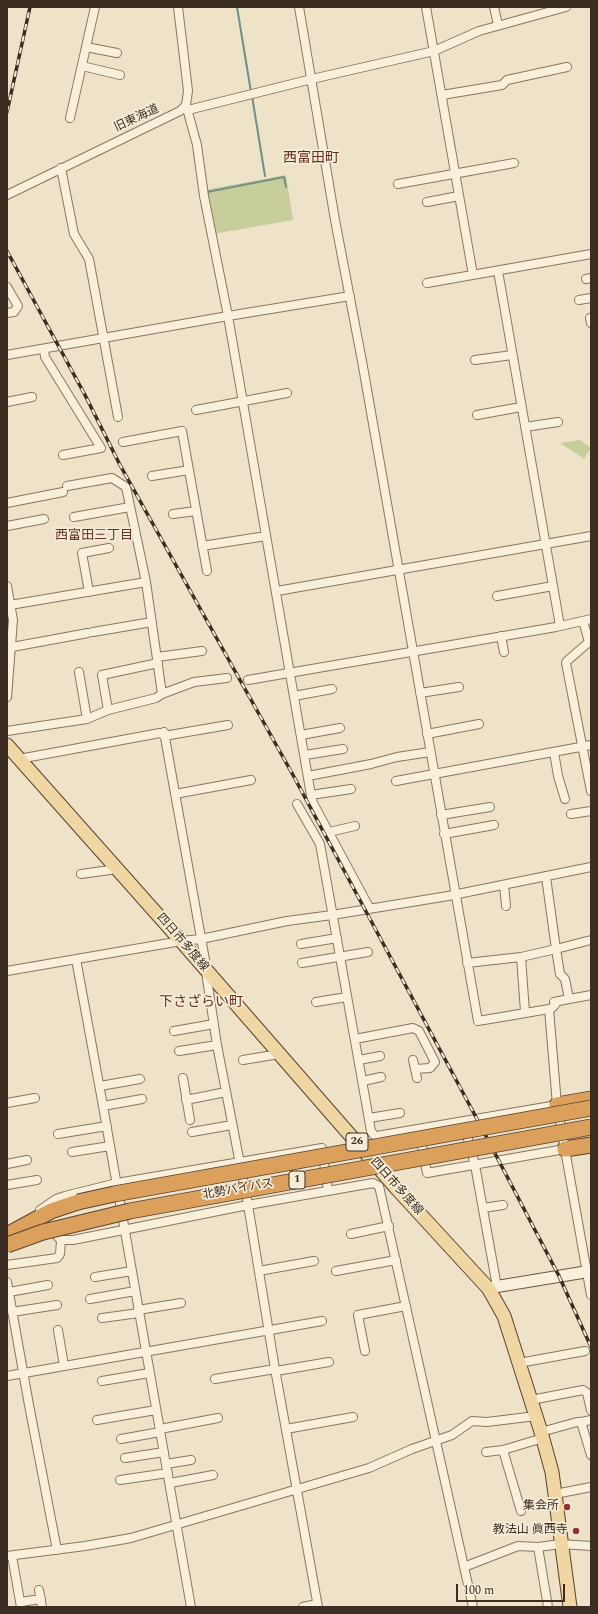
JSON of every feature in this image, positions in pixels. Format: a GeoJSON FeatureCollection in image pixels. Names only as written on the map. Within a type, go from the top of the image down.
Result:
{"type":"FeatureCollection","features":[{"type":"Feature","properties":{"kind":"highway"},"geometry":{"type":"LineString","coordinates":[[557,1105],[591,1099]]}},
{"type":"Feature","properties":{"kind":"highway","name":"1"},"geometry":{"type":"LineString","coordinates":[[7,1235],[51,1211],[78,1202],[122,1192],[591,1108]]}},
{"type":"Feature","properties":{"kind":"highway","name":"北勢バイパス"},"geometry":{"type":"LineString","coordinates":[[7,1246],[43,1232],[130,1211],[591,1127]]}},
{"type":"Feature","properties":{"kind":"highway","name":"1"},"geometry":{"type":"LineString","coordinates":[[7,1246],[24,1241],[58,1237],[141,1217],[591,1137]]}},
{"type":"Feature","properties":{"kind":"highway"},"geometry":{"type":"LineString","coordinates":[[565,1149],[591,1145]]}},
{"type":"Feature","properties":{"kind":"main road","name":"四日市多度線"},"geometry":{"type":"LineString","coordinates":[[7,746],[181,941],[205,965],[279,1054],[398,1189],[492,1288],[504,1316],[542,1435],[552,1472],[570,1607]]}},
{"type":"Feature","properties":{"kind":"street"},"geometry":{"type":"LineString","coordinates":[[70,118],[95,7]]}},
{"type":"Feature","properties":{"kind":"street"},"geometry":{"type":"LineString","coordinates":[[178,7],[188,90],[187,107],[197,145],[204,196],[228,316],[277,591],[311,795],[313,803],[370,909]]}},
{"type":"Feature","properties":{"kind":"street"},"geometry":{"type":"LineString","coordinates":[[299,7],[454,893],[457,902],[478,1021],[549,1009],[552,1008],[554,1002],[591,995]]}},
{"type":"Feature","properties":{"kind":"street"},"geometry":{"type":"LineString","coordinates":[[426,7],[473,275]]}},
{"type":"Feature","properties":{"kind":"street"},"geometry":{"type":"LineString","coordinates":[[494,7],[498,25]]}},
{"type":"Feature","properties":{"kind":"street"},"geometry":{"type":"LineString","coordinates":[[187,107],[247,95],[434,52],[473,33],[566,7]]}},
{"type":"Feature","properties":{"kind":"street"},"geometry":{"type":"LineString","coordinates":[[86,47],[117,53]]}},
{"type":"Feature","properties":{"kind":"street"},"geometry":{"type":"LineString","coordinates":[[82,66],[120,75]]}},
{"type":"Feature","properties":{"kind":"street"},"geometry":{"type":"LineString","coordinates":[[442,95],[502,85],[507,80],[567,67]]}},
{"type":"Feature","properties":{"kind":"street","name":"旧東海道"},"geometry":{"type":"LineString","coordinates":[[7,195],[174,115],[187,107]]}},
{"type":"Feature","properties":{"kind":"street"},"geometry":{"type":"LineString","coordinates":[[398,184],[514,164]]}},
{"type":"Feature","properties":{"kind":"street"},"geometry":{"type":"LineString","coordinates":[[61,168],[74,234],[89,260],[118,418]]}},
{"type":"Feature","properties":{"kind":"street"},"geometry":{"type":"LineString","coordinates":[[427,202],[459,196]]}},
{"type":"Feature","properties":{"kind":"street"},"geometry":{"type":"LineString","coordinates":[[427,283],[591,254]]}},
{"type":"Feature","properties":{"kind":"street"},"geometry":{"type":"LineString","coordinates":[[498,271],[560,626]]}},
{"type":"Feature","properties":{"kind":"street"},"geometry":{"type":"LineString","coordinates":[[7,287],[18,306],[14,312],[7,313]]}},
{"type":"Feature","properties":{"kind":"street"},"geometry":{"type":"LineString","coordinates":[[7,355],[350,296]]}},
{"type":"Feature","properties":{"kind":"street"},"geometry":{"type":"LineString","coordinates":[[579,300],[591,298]]}},
{"type":"Feature","properties":{"kind":"street"},"geometry":{"type":"LineString","coordinates":[[44,349],[46,357],[101,448],[63,455]]}},
{"type":"Feature","properties":{"kind":"street"},"geometry":{"type":"LineString","coordinates":[[475,360],[512,355]]}},
{"type":"Feature","properties":{"kind":"street"},"geometry":{"type":"LineString","coordinates":[[196,410],[287,394]]}},
{"type":"Feature","properties":{"kind":"street"},"geometry":{"type":"LineString","coordinates":[[7,402],[32,397]]}},
{"type":"Feature","properties":{"kind":"street"},"geometry":{"type":"LineString","coordinates":[[477,414],[521,407]]}},
{"type":"Feature","properties":{"kind":"street"},"geometry":{"type":"LineString","coordinates":[[525,427],[558,422]]}},
{"type":"Feature","properties":{"kind":"street"},"geometry":{"type":"LineString","coordinates":[[123,442],[182,431],[207,571]]}},
{"type":"Feature","properties":{"kind":"street"},"geometry":{"type":"LineString","coordinates":[[152,476],[189,470]]}},
{"type":"Feature","properties":{"kind":"street"},"geometry":{"type":"LineString","coordinates":[[7,503],[112,478],[126,487],[146,582],[162,694]]}},
{"type":"Feature","properties":{"kind":"street"},"geometry":{"type":"LineString","coordinates":[[74,517],[130,507]]}},
{"type":"Feature","properties":{"kind":"street"},"geometry":{"type":"LineString","coordinates":[[173,514],[196,511]]}},
{"type":"Feature","properties":{"kind":"street"},"geometry":{"type":"LineString","coordinates":[[7,526],[44,519]]}},
{"type":"Feature","properties":{"kind":"street"},"geometry":{"type":"LineString","coordinates":[[202,546],[266,536]]}},
{"type":"Feature","properties":{"kind":"street"},"geometry":{"type":"LineString","coordinates":[[277,591],[591,536]]}},
{"type":"Feature","properties":{"kind":"street"},"geometry":{"type":"LineString","coordinates":[[89,592],[82,553],[109,548]]}},
{"type":"Feature","properties":{"kind":"street"},"geometry":{"type":"LineString","coordinates":[[10,605],[146,582]]}},
{"type":"Feature","properties":{"kind":"street"},"geometry":{"type":"LineString","coordinates":[[7,586],[13,620],[7,697]]}},
{"type":"Feature","properties":{"kind":"street"},"geometry":{"type":"LineString","coordinates":[[496,596],[553,586]]}},
{"type":"Feature","properties":{"kind":"street"},"geometry":{"type":"LineString","coordinates":[[248,680],[560,626],[587,620],[589,642],[566,663],[587,746],[591,791]]}},
{"type":"Feature","properties":{"kind":"street"},"geometry":{"type":"LineString","coordinates":[[12,647],[152,622]]}},
{"type":"Feature","properties":{"kind":"street"},"geometry":{"type":"LineString","coordinates":[[501,636],[504,652]]}},
{"type":"Feature","properties":{"kind":"street"},"geometry":{"type":"LineString","coordinates":[[108,710],[102,675],[157,660],[202,651]]}},
{"type":"Feature","properties":{"kind":"street"},"geometry":{"type":"LineString","coordinates":[[79,672],[87,719]]}},
{"type":"Feature","properties":{"kind":"street"},"geometry":{"type":"LineString","coordinates":[[7,731],[87,719],[108,710],[156,698],[162,694],[194,682],[227,678]]}},
{"type":"Feature","properties":{"kind":"street"},"geometry":{"type":"LineString","coordinates":[[420,693],[459,687]]}},
{"type":"Feature","properties":{"kind":"street"},"geometry":{"type":"LineString","coordinates":[[294,696],[332,689]]}},
{"type":"Feature","properties":{"kind":"street"},"geometry":{"type":"LineString","coordinates":[[427,734],[479,724]]}},
{"type":"Feature","properties":{"kind":"street"},"geometry":{"type":"LineString","coordinates":[[19,758],[163,734],[228,725]]}},
{"type":"Feature","properties":{"kind":"street"},"geometry":{"type":"LineString","coordinates":[[301,735],[340,728]]}},
{"type":"Feature","properties":{"kind":"street"},"geometry":{"type":"LineString","coordinates":[[163,734],[201,939],[214,1024],[248,1205],[268,1330],[318,1606],[303,1607]]}},
{"type":"Feature","properties":{"kind":"street"},"geometry":{"type":"LineString","coordinates":[[396,781],[587,746]]}},
{"type":"Feature","properties":{"kind":"street"},"geometry":{"type":"LineString","coordinates":[[304,755],[343,748]]}},
{"type":"Feature","properties":{"kind":"street"},"geometry":{"type":"LineString","coordinates":[[308,776],[371,764],[397,757],[430,752]]}},
{"type":"Feature","properties":{"kind":"street"},"geometry":{"type":"LineString","coordinates":[[554,752],[558,776],[565,799]]}},
{"type":"Feature","properties":{"kind":"street"},"geometry":{"type":"LineString","coordinates":[[175,794],[251,780]]}},
{"type":"Feature","properties":{"kind":"street"},"geometry":{"type":"LineString","coordinates":[[311,795],[351,789]]}},
{"type":"Feature","properties":{"kind":"street"},"geometry":{"type":"LineString","coordinates":[[296,804],[320,844],[371,1131],[377,1136],[557,1105]]}},
{"type":"Feature","properties":{"kind":"street"},"geometry":{"type":"LineString","coordinates":[[441,815],[490,807]]}},
{"type":"Feature","properties":{"kind":"street"},"geometry":{"type":"LineString","coordinates":[[571,814],[591,811]]}},
{"type":"Feature","properties":{"kind":"street"},"geometry":{"type":"LineString","coordinates":[[444,834],[494,825]]}},
{"type":"Feature","properties":{"kind":"street"},"geometry":{"type":"LineString","coordinates":[[329,832],[355,826]]}},
{"type":"Feature","properties":{"kind":"street"},"geometry":{"type":"LineString","coordinates":[[7,971],[181,941],[201,939],[287,921],[332,916],[504,885],[591,867]]}},
{"type":"Feature","properties":{"kind":"street"},"geometry":{"type":"LineString","coordinates":[[81,874],[117,869]]}},
{"type":"Feature","properties":{"kind":"street"},"geometry":{"type":"LineString","coordinates":[[546,877],[560,974],[565,979],[570,999]]}},
{"type":"Feature","properties":{"kind":"street"},"geometry":{"type":"LineString","coordinates":[[504,885],[506,906]]}},
{"type":"Feature","properties":{"kind":"street"},"geometry":{"type":"LineString","coordinates":[[301,944],[337,938]]}},
{"type":"Feature","properties":{"kind":"street"},"geometry":{"type":"LineString","coordinates":[[467,963],[522,957],[591,940]]}},
{"type":"Feature","properties":{"kind":"street"},"geometry":{"type":"LineString","coordinates":[[302,963],[368,952]]}},
{"type":"Feature","properties":{"kind":"street"},"geometry":{"type":"LineString","coordinates":[[522,957],[525,1012]]}},
{"type":"Feature","properties":{"kind":"street"},"geometry":{"type":"LineString","coordinates":[[76,959],[100,1086],[149,1374],[170,1483],[191,1607]]}},
{"type":"Feature","properties":{"kind":"street"},"geometry":{"type":"LineString","coordinates":[[316,1002],[347,997]]}},
{"type":"Feature","properties":{"kind":"street"},"geometry":{"type":"LineString","coordinates":[[549,1009],[557,1105],[589,1271],[591,1295]]}},
{"type":"Feature","properties":{"kind":"street"},"geometry":{"type":"LineString","coordinates":[[174,1031],[214,1024]]}},
{"type":"Feature","properties":{"kind":"street"},"geometry":{"type":"LineString","coordinates":[[355,1039],[413,1028],[419,1031],[435,1062],[430,1068],[416,1070]]}},
{"type":"Feature","properties":{"kind":"street"},"geometry":{"type":"LineString","coordinates":[[179,1051],[218,1045]]}},
{"type":"Feature","properties":{"kind":"street"},"geometry":{"type":"LineString","coordinates":[[243,1060],[279,1054]]}},
{"type":"Feature","properties":{"kind":"street"},"geometry":{"type":"LineString","coordinates":[[358,1060],[380,1056]]}},
{"type":"Feature","properties":{"kind":"street"},"geometry":{"type":"LineString","coordinates":[[413,1060],[417,1078]]}},
{"type":"Feature","properties":{"kind":"street"},"geometry":{"type":"LineString","coordinates":[[363,1081],[381,1077]]}},
{"type":"Feature","properties":{"kind":"street"},"geometry":{"type":"LineString","coordinates":[[182,1078],[190,1120]]}},
{"type":"Feature","properties":{"kind":"street"},"geometry":{"type":"LineString","coordinates":[[100,1086],[140,1079]]}},
{"type":"Feature","properties":{"kind":"street"},"geometry":{"type":"LineString","coordinates":[[186,1100],[226,1092]]}},
{"type":"Feature","properties":{"kind":"street"},"geometry":{"type":"LineString","coordinates":[[7,1103],[35,1098]]}},
{"type":"Feature","properties":{"kind":"street"},"geometry":{"type":"LineString","coordinates":[[103,1106],[142,1099]]}},
{"type":"Feature","properties":{"kind":"street"},"geometry":{"type":"LineString","coordinates":[[369,1118],[400,1112]]}},
{"type":"Feature","properties":{"kind":"street"},"geometry":{"type":"LineString","coordinates":[[463,1122],[475,1165],[483,1208],[492,1288],[589,1271]]}},
{"type":"Feature","properties":{"kind":"street"},"geometry":{"type":"LineString","coordinates":[[192,1132],[232,1125]]}},
{"type":"Feature","properties":{"kind":"street"},"geometry":{"type":"LineString","coordinates":[[58,1134],[107,1126]]}},
{"type":"Feature","properties":{"kind":"street"},"geometry":{"type":"LineString","coordinates":[[420,1129],[427,1173],[565,1149]]}},
{"type":"Feature","properties":{"kind":"street"},"geometry":{"type":"LineString","coordinates":[[72,1152],[110,1146]]}},
{"type":"Feature","properties":{"kind":"street"},"geometry":{"type":"LineString","coordinates":[[24,1226],[40,1210],[56,1199],[117,1183],[322,1148],[328,1191]]}},
{"type":"Feature","properties":{"kind":"street"},"geometry":{"type":"LineString","coordinates":[[325,1168],[423,1152]]}},
{"type":"Feature","properties":{"kind":"street"},"geometry":{"type":"LineString","coordinates":[[7,1164],[27,1160]]}},
{"type":"Feature","properties":{"kind":"street"},"geometry":{"type":"LineString","coordinates":[[7,1185],[37,1180]]}},
{"type":"Feature","properties":{"kind":"street"},"geometry":{"type":"LineString","coordinates":[[58,1237],[67,1241],[248,1205],[373,1183],[379,1186],[473,1607]]}},
{"type":"Feature","properties":{"kind":"street"},"geometry":{"type":"LineString","coordinates":[[382,1197],[398,1189]]}},
{"type":"Feature","properties":{"kind":"street"},"geometry":{"type":"LineString","coordinates":[[483,1208],[503,1205]]}},
{"type":"Feature","properties":{"kind":"street"},"geometry":{"type":"LineString","coordinates":[[351,1234],[389,1226]]}},
{"type":"Feature","properties":{"kind":"street"},"geometry":{"type":"LineString","coordinates":[[7,1265],[57,1258],[60,1254],[58,1237]]}},
{"type":"Feature","properties":{"kind":"street"},"geometry":{"type":"LineString","coordinates":[[336,1271],[396,1260]]}},
{"type":"Feature","properties":{"kind":"street"},"geometry":{"type":"LineString","coordinates":[[259,1271],[314,1261]]}},
{"type":"Feature","properties":{"kind":"street"},"geometry":{"type":"LineString","coordinates":[[95,1277],[132,1271]]}},
{"type":"Feature","properties":{"kind":"street"},"geometry":{"type":"LineString","coordinates":[[7,1282],[57,1550]]}},
{"type":"Feature","properties":{"kind":"street"},"geometry":{"type":"LineString","coordinates":[[9,1292],[48,1285]]}},
{"type":"Feature","properties":{"kind":"street"},"geometry":{"type":"LineString","coordinates":[[90,1299],[135,1291]]}},
{"type":"Feature","properties":{"kind":"street"},"geometry":{"type":"LineString","coordinates":[[102,1318],[181,1303]]}},
{"type":"Feature","properties":{"kind":"street"},"geometry":{"type":"LineString","coordinates":[[12,1312],[57,1305]]}},
{"type":"Feature","properties":{"kind":"street"},"geometry":{"type":"LineString","coordinates":[[365,1351],[358,1316],[406,1306]]}},
{"type":"Feature","properties":{"kind":"street"},"geometry":{"type":"LineString","coordinates":[[7,1376],[322,1321]]}},
{"type":"Feature","properties":{"kind":"street"},"geometry":{"type":"LineString","coordinates":[[58,1330],[64,1366]]}},
{"type":"Feature","properties":{"kind":"street"},"geometry":{"type":"LineString","coordinates":[[519,1363],[585,1351]]}},
{"type":"Feature","properties":{"kind":"street"},"geometry":{"type":"LineString","coordinates":[[215,1379],[328,1362]]}},
{"type":"Feature","properties":{"kind":"street"},"geometry":{"type":"LineString","coordinates":[[102,1381],[149,1374]]}},
{"type":"Feature","properties":{"kind":"street"},"geometry":{"type":"LineString","coordinates":[[531,1400],[583,1390],[587,1393],[591,1410]]}},
{"type":"Feature","properties":{"kind":"street"},"geometry":{"type":"LineString","coordinates":[[98,1420],[156,1410]]}},
{"type":"Feature","properties":{"kind":"street"},"geometry":{"type":"LineString","coordinates":[[39,1590],[41,1603],[21,1605],[9,1556],[117,1540],[177,1525],[369,1468],[452,1435],[472,1421],[487,1422],[536,1416]]}},
{"type":"Feature","properties":{"kind":"street"},"geometry":{"type":"LineString","coordinates":[[286,1429],[353,1417]]}},
{"type":"Feature","properties":{"kind":"street"},"geometry":{"type":"LineString","coordinates":[[121,1439],[218,1418]]}},
{"type":"Feature","properties":{"kind":"street"},"geometry":{"type":"LineString","coordinates":[[486,1452],[504,1450],[577,1422],[591,1420]]}},
{"type":"Feature","properties":{"kind":"street"},"geometry":{"type":"LineString","coordinates":[[581,1422],[591,1455]]}},
{"type":"Feature","properties":{"kind":"street"},"geometry":{"type":"LineString","coordinates":[[504,1450],[521,1511]]}},
{"type":"Feature","properties":{"kind":"street"},"geometry":{"type":"LineString","coordinates":[[125,1458],[164,1452]]}},
{"type":"Feature","properties":{"kind":"street"},"geometry":{"type":"LineString","coordinates":[[166,1464],[191,1460]]}},
{"type":"Feature","properties":{"kind":"street"},"geometry":{"type":"LineString","coordinates":[[120,1480],[168,1473]]}},
{"type":"Feature","properties":{"kind":"street"},"geometry":{"type":"LineString","coordinates":[[170,1483],[213,1474]]}},
{"type":"Feature","properties":{"kind":"street"},"geometry":{"type":"LineString","coordinates":[[554,1494],[591,1488]]}},
{"type":"Feature","properties":{"kind":"street"},"geometry":{"type":"LineString","coordinates":[[464,1567],[518,1546],[538,1547],[561,1544],[591,1546]]}},
{"type":"Feature","properties":{"kind":"street"},"geometry":{"type":"LineString","coordinates":[[538,1547],[548,1607]]}},
{"type":"Feature","properties":{"kind":"green space"},"geometry":{"type":"Polygon","coordinates":[[[286,175],[293,220],[213,234],[204,190],[286,175]]]}},
{"type":"Feature","properties":{"kind":"green space"},"geometry":{"type":"Polygon","coordinates":[[[580,440],[591,448],[584,459],[560,443],[580,440]]]}},
{"type":"Feature","properties":{"kind":"waterway"},"geometry":{"type":"LineString","coordinates":[[237,7],[251,92]]}},
{"type":"Feature","properties":{"kind":"waterway"},"geometry":{"type":"LineString","coordinates":[[252,96],[265,176]]}},
{"type":"Feature","properties":{"kind":"waterway"},"geometry":{"type":"LineString","coordinates":[[208,194],[207,192],[284,177],[286,187]]}},
{"type":"Feature","properties":{"kind":"railway"},"geometry":{"type":"LineString","coordinates":[[7,112],[30,7]]}},
{"type":"Feature","properties":{"kind":"railway"},"geometry":{"type":"LineString","coordinates":[[7,251],[85,395],[120,465],[293,775],[477,1119],[559,1276],[591,1347]]}},
{"type":"Feature","properties":{"kind":"place","name":"集会所"},"geometry":{"type":"Point","coordinates":[567,1507]}},
{"type":"Feature","properties":{"kind":"place","name":"教法山 眞西寺"},"geometry":{"type":"Point","coordinates":[576,1531]}},
{"type":"Feature","properties":{"kind":"district","name":"西富田町"},"geometry":{"type":"Point","coordinates":[311,159]}},
{"type":"Feature","properties":{"kind":"district","name":"西富田三丁目"},"geometry":{"type":"Point","coordinates":[94,536]}},
{"type":"Feature","properties":{"kind":"district","name":"下さざらい町"},"geometry":{"type":"Point","coordinates":[201,1003]}}]}
